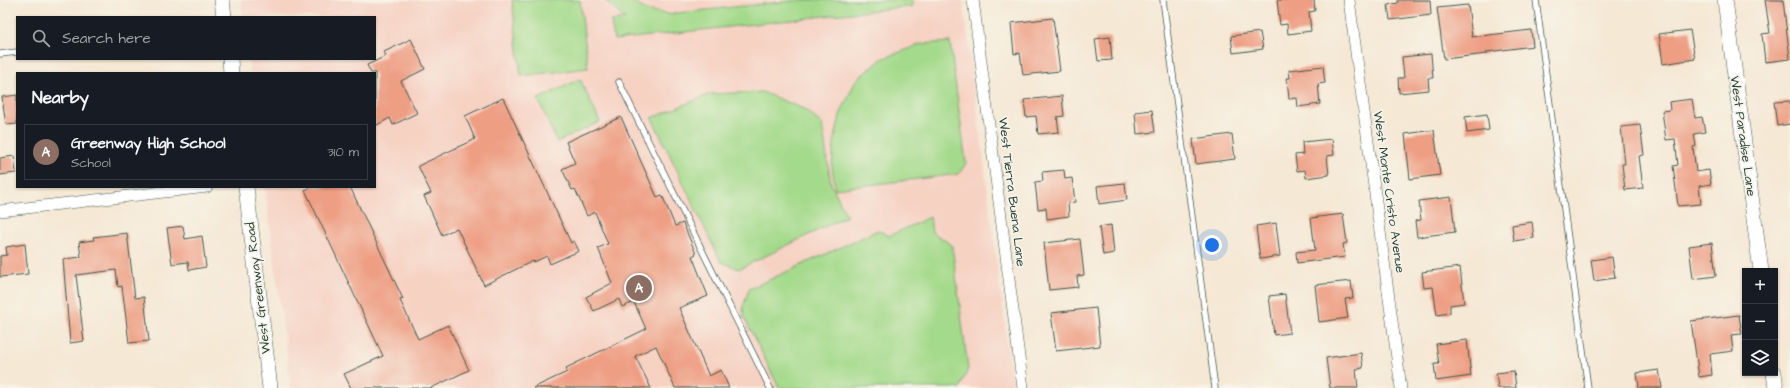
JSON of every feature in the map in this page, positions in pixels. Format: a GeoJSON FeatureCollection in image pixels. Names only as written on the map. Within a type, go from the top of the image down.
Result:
{"type":"FeatureCollection","features":[{"type":"Feature","properties":{"kind":"street"},"geometry":{"type":"LineString","coordinates":[[222,0],[224,16]]}},
{"type":"Feature","properties":{"kind":"street","name":"West Tierra Buena Lane"},"geometry":{"type":"LineString","coordinates":[[974,0],[1023,388]]}},
{"type":"Feature","properties":{"kind":"street","name":"West Monte Cristo Avenue"},"geometry":{"type":"LineString","coordinates":[[1349,0],[1401,388]]}},
{"type":"Feature","properties":{"kind":"street","name":"West Paradise Lane"},"geometry":{"type":"LineString","coordinates":[[1725,0],[1761,268]]}},
{"type":"Feature","properties":{"kind":"street"},"geometry":{"type":"LineString","coordinates":[[230,60],[231,72]]}},
{"type":"Feature","properties":{"kind":"street"},"geometry":{"type":"LineString","coordinates":[[0,211],[198,188]]}},
{"type":"Feature","properties":{"kind":"street","name":"West Greenway Road"},"geometry":{"type":"LineString","coordinates":[[246,188],[270,388]]}},
{"type":"Feature","properties":{"kind":"street"},"geometry":{"type":"LineString","coordinates":[[1774,376],[1776,388]]}},
{"type":"Feature","properties":{"kind":"lane"},"geometry":{"type":"LineString","coordinates":[[1163,0],[1215,388]]}},
{"type":"Feature","properties":{"kind":"lane"},"geometry":{"type":"LineString","coordinates":[[1536,0],[1588,388]]}},
{"type":"Feature","properties":{"kind":"lane"},"geometry":{"type":"LineString","coordinates":[[0,54],[16,52]]}},
{"type":"Feature","properties":{"kind":"lane"},"geometry":{"type":"LineString","coordinates":[[619,82],[770,388]]}},
{"type":"Feature","properties":{"kind":"shaded area"},"geometry":{"type":"Polygon","coordinates":[[[241,0],[963,0],[1013,388],[291,388],[265,188],[376,188],[376,72],[250,72],[248,60],[376,60],[376,16],[243,16],[241,0]]]}},
{"type":"Feature","properties":{"kind":"green space"},"geometry":{"type":"Polygon","coordinates":[[[512,0],[580,0],[588,68],[521,76],[512,0]]]}},
{"type":"Feature","properties":{"kind":"green space"},"geometry":{"type":"Polygon","coordinates":[[[605,0],[630,0],[646,10],[668,14],[800,0],[912,0],[913,6],[614,40],[611,21],[625,19],[605,0]]]}},
{"type":"Feature","properties":{"kind":"green space"},"geometry":{"type":"Polygon","coordinates":[[[950,42],[966,163],[959,174],[835,189],[832,166],[834,143],[840,115],[856,80],[882,59],[921,44],[950,42]]]}},
{"type":"Feature","properties":{"kind":"green space"},"geometry":{"type":"Polygon","coordinates":[[[580,79],[600,122],[557,142],[538,99],[580,79]]]}},
{"type":"Feature","properties":{"kind":"green space"},"geometry":{"type":"Polygon","coordinates":[[[762,92],[804,109],[822,124],[831,184],[847,216],[739,269],[721,262],[652,118],[710,94],[762,92]]]}},
{"type":"Feature","properties":{"kind":"green space"},"geometry":{"type":"Polygon","coordinates":[[[930,217],[932,232],[952,245],[968,369],[960,388],[779,388],[744,317],[743,307],[749,289],[878,230],[889,236],[930,217]]]}},
{"type":"Feature","properties":{"kind":"building"},"geometry":{"type":"Polygon","coordinates":[[[1277,0],[1314,0],[1315,11],[1309,12],[1311,31],[1288,34],[1287,24],[1280,25],[1277,0]]]}},
{"type":"Feature","properties":{"kind":"building"},"geometry":{"type":"Polygon","coordinates":[[[1398,0],[1430,0],[1431,15],[1390,20],[1388,5],[1398,3],[1398,0]]]}},
{"type":"Feature","properties":{"kind":"building"},"geometry":{"type":"Polygon","coordinates":[[[1765,0],[1783,0],[1790,59],[1765,62],[1762,34],[1770,33],[1765,0]]]}},
{"type":"Feature","properties":{"kind":"building"},"geometry":{"type":"Polygon","coordinates":[[[1468,5],[1472,37],[1531,30],[1533,46],[1487,52],[1487,54],[1444,59],[1437,8],[1468,5]]]}},
{"type":"Feature","properties":{"kind":"building"},"geometry":{"type":"Polygon","coordinates":[[[1053,18],[1060,71],[1023,75],[1020,53],[1014,54],[1011,23],[1053,18]]]}},
{"type":"Feature","properties":{"kind":"building"},"geometry":{"type":"Polygon","coordinates":[[[1690,30],[1695,59],[1663,64],[1659,34],[1690,30]]]}},
{"type":"Feature","properties":{"kind":"building"},"geometry":{"type":"Polygon","coordinates":[[[1260,32],[1263,49],[1233,53],[1231,36],[1260,32]]]}},
{"type":"Feature","properties":{"kind":"building"},"geometry":{"type":"Polygon","coordinates":[[[1110,37],[1112,60],[1098,61],[1095,39],[1110,37]]]}},
{"type":"Feature","properties":{"kind":"building"},"geometry":{"type":"Polygon","coordinates":[[[411,39],[425,69],[401,81],[417,113],[393,125],[390,118],[376,125],[376,72],[370,72],[367,65],[386,56],[384,52],[411,39]]]}},
{"type":"Feature","properties":{"kind":"building"},"geometry":{"type":"Polygon","coordinates":[[[1431,54],[1433,78],[1428,78],[1429,90],[1399,93],[1398,78],[1404,78],[1402,57],[1431,54]]]}},
{"type":"Feature","properties":{"kind":"building"},"geometry":{"type":"Polygon","coordinates":[[[1323,66],[1325,83],[1318,84],[1320,104],[1298,107],[1297,98],[1289,99],[1287,78],[1290,78],[1289,70],[1323,66]]]}},
{"type":"Feature","properties":{"kind":"building"},"geometry":{"type":"Polygon","coordinates":[[[16,95],[16,124],[6,125],[2,97],[16,95]]]}},
{"type":"Feature","properties":{"kind":"building"},"geometry":{"type":"Polygon","coordinates":[[[1062,96],[1064,116],[1057,117],[1059,132],[1038,134],[1036,116],[1026,117],[1024,100],[1062,96]]]}},
{"type":"Feature","properties":{"kind":"building"},"geometry":{"type":"Polygon","coordinates":[[[503,98],[571,243],[574,241],[579,251],[550,264],[547,256],[534,262],[533,261],[484,285],[457,228],[442,235],[424,196],[431,193],[418,166],[475,139],[465,116],[503,98]]]}},
{"type":"Feature","properties":{"kind":"building"},"geometry":{"type":"Polygon","coordinates":[[[1692,99],[1695,118],[1702,117],[1705,132],[1694,134],[1696,146],[1693,147],[1696,172],[1709,170],[1711,184],[1699,186],[1701,204],[1678,206],[1673,166],[1678,165],[1675,139],[1666,140],[1662,111],[1670,110],[1669,102],[1692,99]]]}},
{"type":"Feature","properties":{"kind":"building"},"geometry":{"type":"Polygon","coordinates":[[[1790,101],[1790,124],[1777,126],[1774,102],[1790,101]]]}},
{"type":"Feature","properties":{"kind":"building"},"geometry":{"type":"Polygon","coordinates":[[[1152,110],[1155,132],[1137,134],[1135,112],[1152,110]]]}},
{"type":"Feature","properties":{"kind":"building"},"geometry":{"type":"Polygon","coordinates":[[[1487,114],[1489,130],[1467,133],[1465,117],[1487,114]]]}},
{"type":"Feature","properties":{"kind":"building"},"geometry":{"type":"Polygon","coordinates":[[[621,117],[657,197],[662,195],[675,226],[683,223],[696,254],[692,256],[708,296],[679,308],[709,376],[721,370],[729,388],[675,388],[656,346],[635,356],[651,388],[533,388],[567,372],[566,368],[646,329],[634,302],[622,307],[619,299],[594,311],[586,297],[612,283],[598,248],[608,244],[595,212],[587,216],[575,189],[572,190],[562,169],[575,163],[566,142],[621,117]]]}},
{"type":"Feature","properties":{"kind":"building"},"geometry":{"type":"Polygon","coordinates":[[[1640,125],[1644,155],[1639,156],[1643,188],[1625,190],[1622,164],[1625,164],[1621,127],[1640,125]]]}},
{"type":"Feature","properties":{"kind":"building"},"geometry":{"type":"Polygon","coordinates":[[[1434,130],[1440,175],[1410,179],[1405,134],[1434,130]]]}},
{"type":"Feature","properties":{"kind":"building"},"geometry":{"type":"Polygon","coordinates":[[[1232,134],[1235,159],[1196,164],[1193,139],[1232,134]]]}},
{"type":"Feature","properties":{"kind":"building"},"geometry":{"type":"Polygon","coordinates":[[[1332,139],[1334,155],[1327,156],[1329,175],[1306,178],[1305,170],[1297,171],[1295,155],[1303,154],[1302,142],[1332,139]]]}},
{"type":"Feature","properties":{"kind":"building"},"geometry":{"type":"Polygon","coordinates":[[[14,156],[16,173],[0,175],[0,158],[14,156]]]}},
{"type":"Feature","properties":{"kind":"building"},"geometry":{"type":"Polygon","coordinates":[[[1064,170],[1065,179],[1072,178],[1075,202],[1068,203],[1069,216],[1047,219],[1046,208],[1038,209],[1035,182],[1043,181],[1042,172],[1064,170]]]}},
{"type":"Feature","properties":{"kind":"building"},"geometry":{"type":"Polygon","coordinates":[[[1125,183],[1127,200],[1099,204],[1097,186],[1125,183]]]}},
{"type":"Feature","properties":{"kind":"building"},"geometry":{"type":"Polygon","coordinates":[[[310,188],[350,188],[403,299],[400,300],[418,339],[448,325],[469,370],[431,388],[351,388],[344,374],[383,356],[305,190],[310,188]]]}},
{"type":"Feature","properties":{"kind":"building"},"geometry":{"type":"Polygon","coordinates":[[[1451,197],[1455,232],[1417,237],[1415,221],[1421,220],[1419,201],[1451,197]]]}},
{"type":"Feature","properties":{"kind":"building"},"geometry":{"type":"Polygon","coordinates":[[[1343,214],[1347,243],[1343,244],[1345,257],[1297,263],[1296,252],[1315,250],[1311,218],[1343,214]]]}},
{"type":"Feature","properties":{"kind":"building"},"geometry":{"type":"Polygon","coordinates":[[[1532,222],[1534,238],[1514,241],[1512,225],[1532,222]]]}},
{"type":"Feature","properties":{"kind":"building"},"geometry":{"type":"Polygon","coordinates":[[[1276,223],[1280,256],[1260,259],[1256,226],[1276,223]]]}},
{"type":"Feature","properties":{"kind":"building"},"geometry":{"type":"Polygon","coordinates":[[[1111,225],[1114,253],[1103,255],[1099,227],[1111,225]]]}},
{"type":"Feature","properties":{"kind":"building"},"geometry":{"type":"Polygon","coordinates":[[[183,226],[185,239],[202,236],[206,267],[189,270],[188,262],[172,264],[167,228],[183,226]]]}},
{"type":"Feature","properties":{"kind":"building"},"geometry":{"type":"Polygon","coordinates":[[[127,233],[135,298],[144,297],[149,341],[129,343],[122,286],[118,287],[116,270],[76,275],[84,341],[70,343],[63,259],[81,257],[79,242],[94,240],[93,237],[127,233]]]}},
{"type":"Feature","properties":{"kind":"building"},"geometry":{"type":"Polygon","coordinates":[[[1080,239],[1084,275],[1077,276],[1078,287],[1049,290],[1044,243],[1080,239]]]}},
{"type":"Feature","properties":{"kind":"building"},"geometry":{"type":"Polygon","coordinates":[[[1712,243],[1716,276],[1693,279],[1689,246],[1712,243]]]}},
{"type":"Feature","properties":{"kind":"building"},"geometry":{"type":"Polygon","coordinates":[[[25,244],[28,274],[0,277],[0,256],[7,255],[6,247],[25,244]]]}},
{"type":"Feature","properties":{"kind":"building"},"geometry":{"type":"Polygon","coordinates":[[[1612,257],[1615,278],[1594,281],[1591,260],[1612,257]]]}},
{"type":"Feature","properties":{"kind":"building"},"geometry":{"type":"Polygon","coordinates":[[[1460,267],[1464,303],[1450,305],[1450,313],[1437,315],[1433,287],[1424,288],[1422,272],[1460,267]]]}},
{"type":"Feature","properties":{"kind":"building"},"geometry":{"type":"Polygon","coordinates":[[[1351,281],[1353,298],[1345,299],[1348,318],[1319,322],[1315,285],[1351,281]]]}},
{"type":"Feature","properties":{"kind":"building"},"geometry":{"type":"Polygon","coordinates":[[[1285,294],[1290,333],[1274,335],[1269,296],[1285,294]]]}},
{"type":"Feature","properties":{"kind":"building"},"geometry":{"type":"Polygon","coordinates":[[[1096,308],[1100,346],[1056,351],[1051,313],[1096,308]]]}},
{"type":"Feature","properties":{"kind":"building"},"geometry":{"type":"Polygon","coordinates":[[[1739,315],[1742,334],[1731,335],[1733,351],[1710,354],[1712,375],[1699,377],[1691,321],[1739,315]]]}},
{"type":"Feature","properties":{"kind":"building"},"geometry":{"type":"Polygon","coordinates":[[[1467,340],[1471,376],[1436,381],[1434,364],[1439,364],[1436,344],[1467,340]]]}},
{"type":"Feature","properties":{"kind":"building"},"geometry":{"type":"Polygon","coordinates":[[[1361,353],[1363,368],[1356,369],[1358,388],[1330,388],[1326,358],[1361,353]]]}},
{"type":"Feature","properties":{"kind":"building"},"geometry":{"type":"Polygon","coordinates":[[[1659,370],[1662,388],[1639,388],[1637,373],[1659,370]]]}},
{"type":"Feature","properties":{"kind":"building"},"geometry":{"type":"Polygon","coordinates":[[[1514,371],[1516,388],[1498,388],[1496,373],[1514,371]]]}},
{"type":"Feature","properties":{"kind":"place","name":"Greenway High School"},"geometry":{"type":"Point","coordinates":[639,288]}}]}
